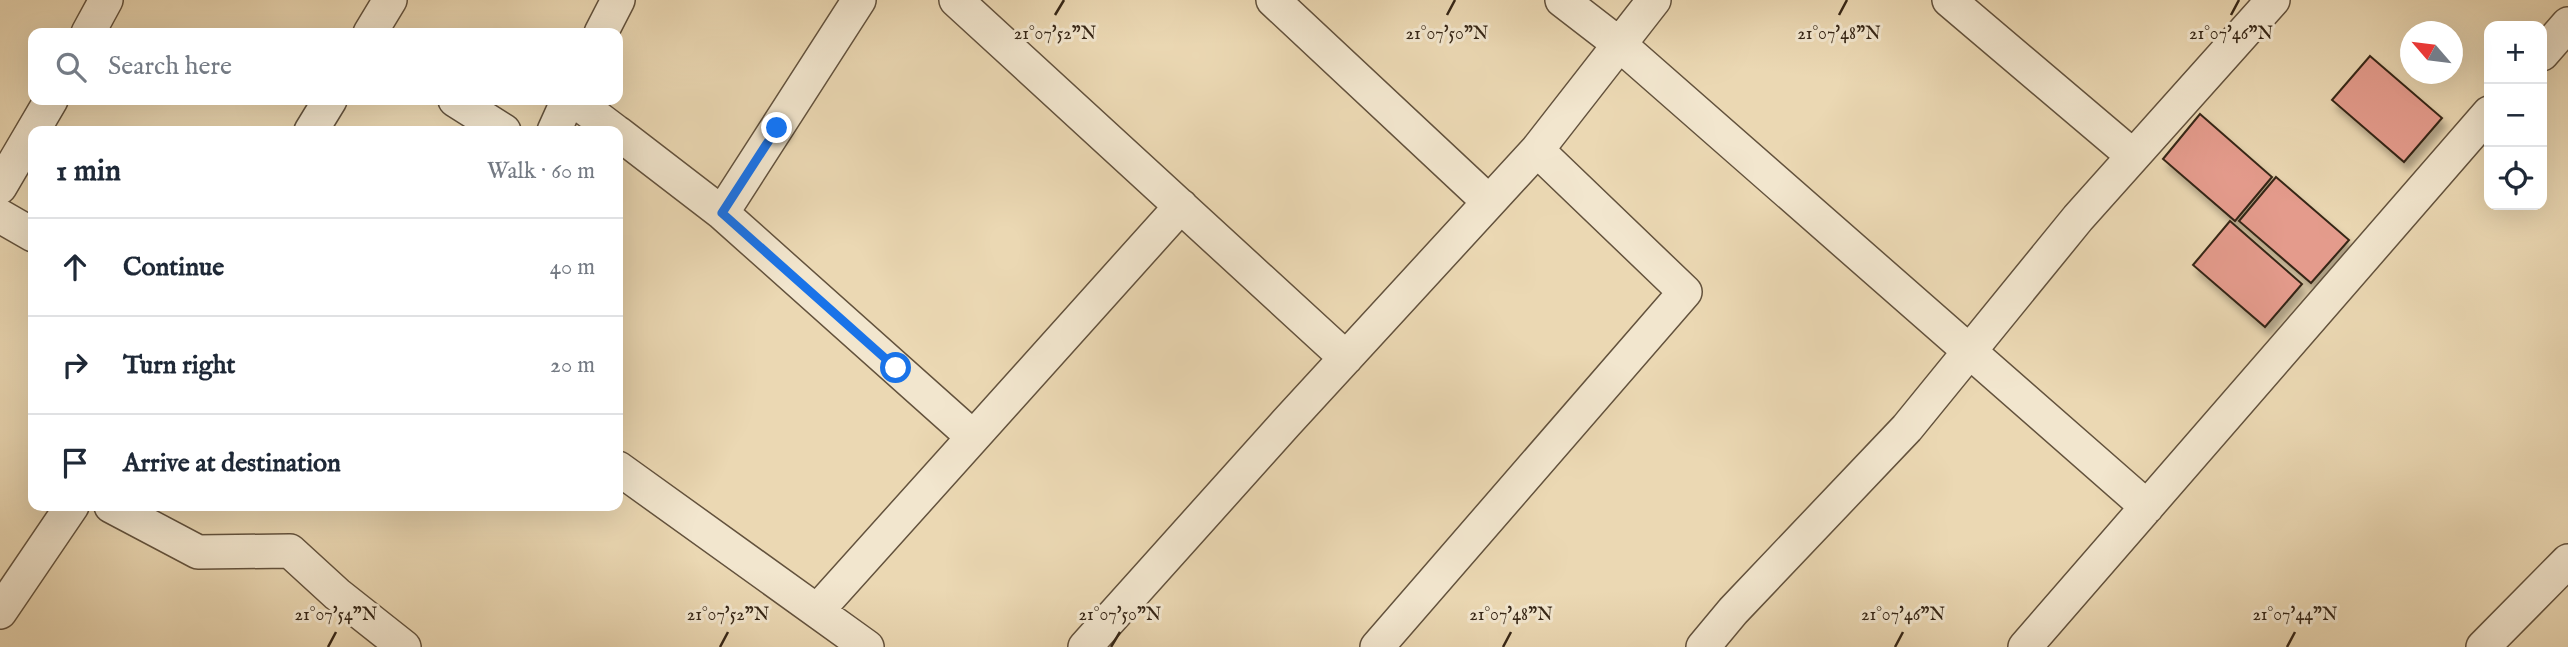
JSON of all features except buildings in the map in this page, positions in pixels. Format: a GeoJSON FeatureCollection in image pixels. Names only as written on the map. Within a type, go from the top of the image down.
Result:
{"type":"FeatureCollection","features":[{"type":"Feature","properties":{"kind":"street"},"geometry":{"type":"LineString","coordinates":[[91,28],[106,0]]}},
{"type":"Feature","properties":{"kind":"street"},"geometry":{"type":"LineString","coordinates":[[373,28],[390,0]]}},
{"type":"Feature","properties":{"kind":"street"},"geometry":{"type":"LineString","coordinates":[[604,28],[618,0]]}},
{"type":"Feature","properties":{"kind":"street"},"geometry":{"type":"LineString","coordinates":[[722,213],[859,0]]}},
{"type":"Feature","properties":{"kind":"street"},"geometry":{"type":"LineString","coordinates":[[956,0],[1346,358]]}},
{"type":"Feature","properties":{"kind":"street"},"geometry":{"type":"LineString","coordinates":[[1273,0],[1489,202]]}},
{"type":"Feature","properties":{"kind":"street"},"geometry":{"type":"LineString","coordinates":[[1562,0],[1619,44],[2147,507]]}},
{"type":"Feature","properties":{"kind":"street"},"geometry":{"type":"LineString","coordinates":[[1085,647],[1537,150],[1654,0]]}},
{"type":"Feature","properties":{"kind":"street"},"geometry":{"type":"LineString","coordinates":[[1949,0],[2133,156]]}},
{"type":"Feature","properties":{"kind":"street"},"geometry":{"type":"LineString","coordinates":[[1703,647],[1733,611],[1907,428],[2078,218],[2273,0]]}},
{"type":"Feature","properties":{"kind":"street"},"geometry":{"type":"LineString","coordinates":[[2547,48],[2568,24]]}},
{"type":"Feature","properties":{"kind":"street"},"geometry":{"type":"LineString","coordinates":[[36,126],[48,105]]}},
{"type":"Feature","properties":{"kind":"street"},"geometry":{"type":"LineString","coordinates":[[314,126],[327,105]]}},
{"type":"Feature","properties":{"kind":"street"},"geometry":{"type":"LineString","coordinates":[[463,105],[496,126]]}},
{"type":"Feature","properties":{"kind":"street"},"geometry":{"type":"LineString","coordinates":[[556,126],[566,105]]}},
{"type":"Feature","properties":{"kind":"street"},"geometry":{"type":"LineString","coordinates":[[581,105],[608,126]]}},
{"type":"Feature","properties":{"kind":"street"},"geometry":{"type":"LineString","coordinates":[[2025,647],[2484,119]]}},
{"type":"Feature","properties":{"kind":"street"},"geometry":{"type":"LineString","coordinates":[[623,137],[722,213],[973,437]]}},
{"type":"Feature","properties":{"kind":"street"},"geometry":{"type":"LineString","coordinates":[[0,187],[28,139]]}},
{"type":"Feature","properties":{"kind":"street"},"geometry":{"type":"LineString","coordinates":[[1377,647],[1685,292],[1537,150]]}},
{"type":"Feature","properties":{"kind":"street"},"geometry":{"type":"LineString","coordinates":[[817,611],[1181,206]]}},
{"type":"Feature","properties":{"kind":"street"},"geometry":{"type":"LineString","coordinates":[[0,216],[28,232]]}},
{"type":"Feature","properties":{"kind":"street"},"geometry":{"type":"LineString","coordinates":[[623,472],[867,647]]}},
{"type":"Feature","properties":{"kind":"street"},"geometry":{"type":"LineString","coordinates":[[0,612],[69,511]]}},
{"type":"Feature","properties":{"kind":"street"},"geometry":{"type":"LineString","coordinates":[[120,511],[198,552],[290,551],[337,594],[404,647]]}},
{"type":"Feature","properties":{"kind":"street"},"geometry":{"type":"LineString","coordinates":[[2483,647],[2568,561]]}},
{"type":"Feature","properties":{"kind":"route"},"geometry":{"type":"LineString","coordinates":[[777,128],[722,213],[896,368]]}}]}
